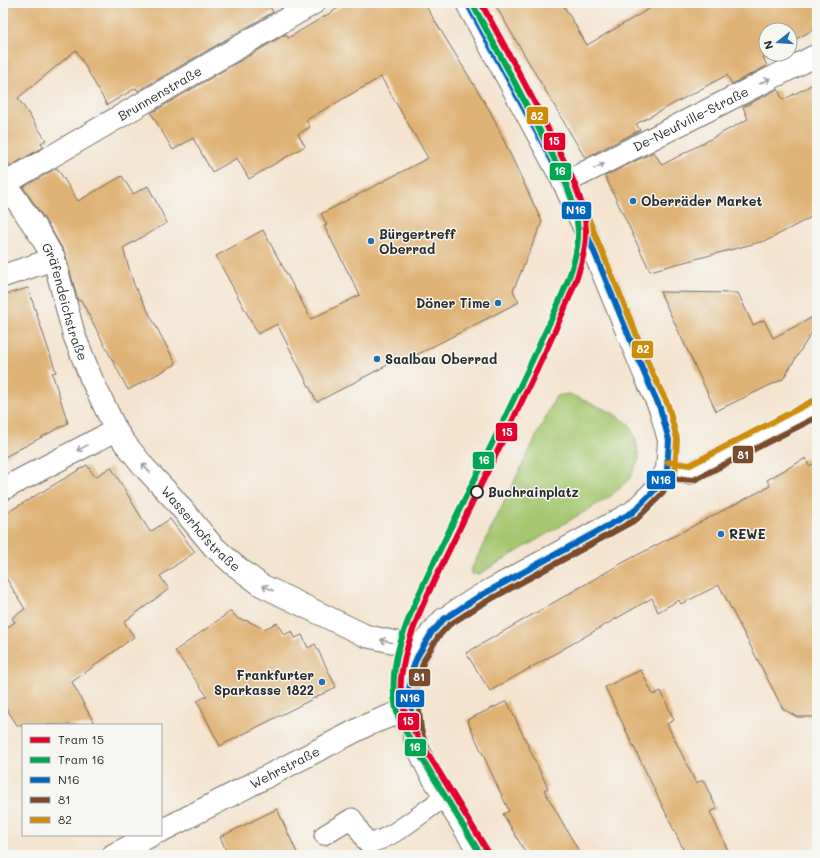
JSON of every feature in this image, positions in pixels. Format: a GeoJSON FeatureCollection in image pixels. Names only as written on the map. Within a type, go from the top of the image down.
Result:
{"type":"FeatureCollection","features":[{"type":"Feature","properties":{"kind":"street","name":"Brunnenstraße"},"geometry":{"type":"LineString","coordinates":[[4,182],[314,3]]}},
{"type":"Feature","properties":{"kind":"street"},"geometry":{"type":"LineString","coordinates":[[467,3],[564,183],[660,408],[669,440],[667,470],[656,490],[633,512],[478,597],[444,619],[432,632],[425,643],[412,671],[409,690],[410,708],[413,730],[420,755],[481,855]]}},
{"type":"Feature","properties":{"kind":"street","name":"De-Neufville-Straße"},"geometry":{"type":"LineString","coordinates":[[564,183],[817,55]]}},
{"type":"Feature","properties":{"kind":"street","name":"Gräfendeichstraße"},"geometry":{"type":"LineString","coordinates":[[4,182],[41,236],[54,259],[74,335],[91,378],[116,430]]}},
{"type":"Feature","properties":{"kind":"street"},"geometry":{"type":"LineString","coordinates":[[3,276],[54,259]]}},
{"type":"Feature","properties":{"kind":"street"},"geometry":{"type":"LineString","coordinates":[[667,470],[691,473],[817,408]]}},
{"type":"Feature","properties":{"kind":"street"},"geometry":{"type":"LineString","coordinates":[[3,489],[116,430]]}},
{"type":"Feature","properties":{"kind":"street","name":"Wasserhofstraße"},"geometry":{"type":"LineString","coordinates":[[116,430],[145,468],[173,498],[213,546],[232,564],[261,585],[366,636],[403,644],[425,643]]}},
{"type":"Feature","properties":{"kind":"street","name":"Wehrstraße"},"geometry":{"type":"LineString","coordinates":[[162,829],[367,725],[410,708]]}},
{"type":"Feature","properties":{"kind":"street"},"geometry":{"type":"LineString","coordinates":[[113,855],[150,836]]}},
{"type":"Feature","properties":{"kind":"lane"},"geometry":{"type":"LineString","coordinates":[[324,835],[352,818],[367,843],[375,843],[407,824],[445,797]]}},
{"type":"Feature","properties":{"kind":"green space"},"geometry":{"type":"Polygon","coordinates":[[[569,394],[611,412],[629,424],[636,440],[639,459],[630,478],[611,496],[479,574],[472,574],[472,568],[556,396],[569,394]]]}},
{"type":"Feature","properties":{"kind":"building"},"geometry":{"type":"Polygon","coordinates":[[[3,3],[268,3],[273,12],[138,91],[136,88],[107,105],[76,50],[18,98],[46,140],[41,143],[44,147],[10,166],[3,155],[3,3]]]}},
{"type":"Feature","properties":{"kind":"building"},"geometry":{"type":"Polygon","coordinates":[[[347,3],[424,3],[490,111],[542,222],[513,291],[519,302],[397,365],[395,361],[317,402],[277,324],[258,334],[216,256],[263,230],[311,319],[360,295],[324,226],[327,225],[321,214],[428,158],[381,77],[306,120],[310,127],[298,134],[305,146],[249,179],[237,158],[212,172],[193,138],[173,150],[151,113],[286,34],[288,38],[347,3]]]}},
{"type":"Feature","properties":{"kind":"building"},"geometry":{"type":"Polygon","coordinates":[[[494,3],[562,3],[587,45],[659,3],[817,3],[817,28],[798,38],[798,22],[758,22],[758,62],[765,62],[767,66],[732,84],[727,75],[636,124],[640,130],[585,158],[494,3]]]}},
{"type":"Feature","properties":{"kind":"building"},"geometry":{"type":"Polygon","coordinates":[[[817,82],[817,214],[768,240],[650,271],[605,176],[654,152],[662,165],[748,119],[743,107],[778,89],[783,100],[817,82]]]}},
{"type":"Feature","properties":{"kind":"building"},"geometry":{"type":"Polygon","coordinates":[[[57,168],[78,201],[122,176],[133,194],[148,186],[167,223],[123,248],[134,285],[176,364],[128,390],[81,300],[78,301],[65,253],[23,187],[57,168]]]}},
{"type":"Feature","properties":{"kind":"building"},"geometry":{"type":"Polygon","coordinates":[[[28,288],[56,372],[52,373],[68,423],[3,458],[3,295],[28,288]]]}},
{"type":"Feature","properties":{"kind":"building"},"geometry":{"type":"Polygon","coordinates":[[[660,292],[738,293],[753,325],[764,320],[773,338],[817,315],[817,324],[783,379],[716,411],[660,292]]]}},
{"type":"Feature","properties":{"kind":"building"},"geometry":{"type":"Polygon","coordinates":[[[806,458],[809,466],[817,462],[817,717],[797,717],[783,709],[719,585],[681,604],[679,600],[658,612],[652,598],[490,691],[466,653],[624,562],[770,486],[767,480],[806,458]]]}},
{"type":"Feature","properties":{"kind":"building"},"geometry":{"type":"Polygon","coordinates":[[[87,465],[95,477],[111,467],[150,532],[170,519],[195,552],[160,576],[169,589],[124,622],[134,637],[72,682],[94,724],[17,725],[3,703],[3,631],[15,622],[12,618],[25,609],[3,573],[3,515],[87,465]]]}},
{"type":"Feature","properties":{"kind":"building"},"geometry":{"type":"Polygon","coordinates":[[[231,611],[238,619],[248,621],[264,629],[277,623],[284,635],[292,631],[295,638],[302,635],[308,648],[315,644],[336,687],[220,746],[197,701],[207,696],[175,651],[231,611]]]}},
{"type":"Feature","properties":{"kind":"building"},"geometry":{"type":"Polygon","coordinates":[[[641,670],[653,695],[661,691],[674,720],[667,724],[696,783],[703,780],[717,809],[710,812],[730,855],[686,855],[605,687],[641,670]]]}},
{"type":"Feature","properties":{"kind":"building"},"geometry":{"type":"Polygon","coordinates":[[[507,701],[548,788],[544,790],[581,855],[527,855],[503,814],[509,811],[467,720],[507,701]]]}},
{"type":"Feature","properties":{"kind":"building"},"geometry":{"type":"Polygon","coordinates":[[[277,809],[298,855],[228,855],[220,837],[277,809]]]}},
{"type":"Feature","properties":{"kind":"tram line","name":"15"},"geometry":{"type":"LineString","coordinates":[[481,3],[526,85],[568,169],[582,205],[586,230],[583,256],[575,284],[529,386],[424,604],[411,637],[402,671],[402,697],[408,721],[490,855]]}},
{"type":"Feature","properties":{"kind":"tram line","name":"16"},"geometry":{"type":"LineString","coordinates":[[474,7],[519,90],[561,173],[574,207],[578,230],[578,243],[575,256],[560,300],[527,372],[415,603],[399,647],[396,662],[394,693],[396,709],[401,724],[481,855]]}},
{"type":"Feature","properties":{"kind":"transit line","name":"N16"},"geometry":{"type":"LineString","coordinates":[[467,3],[564,183],[660,408],[669,440],[667,470],[655,490],[633,512],[478,597],[444,619],[432,632],[417,657],[412,671],[409,690],[413,730],[416,743],[429,771],[481,855]]}},
{"type":"Feature","properties":{"kind":"transit line","name":"82"},"geometry":{"type":"LineString","coordinates":[[476,3],[562,161],[587,215],[652,372],[668,405],[677,439],[675,471]]}},
{"type":"Feature","properties":{"kind":"transit line","name":"82"},"geometry":{"type":"LineString","coordinates":[[668,462],[690,465],[813,401]]}},
{"type":"Feature","properties":{"kind":"transit line","name":"81"},"geometry":{"type":"LineString","coordinates":[[666,478],[694,480],[817,417]]}},
{"type":"Feature","properties":{"kind":"transit line","name":"81"},"geometry":{"type":"LineString","coordinates":[[488,851],[436,767],[424,740],[421,729],[417,690],[424,660],[438,637],[449,625],[482,604],[637,519],[661,495],[674,474]]}},
{"type":"Feature","properties":{"kind":"place","name":"Oberräder Market"},"geometry":{"type":"Point","coordinates":[633,201]}},
{"type":"Feature","properties":{"kind":"place","name":"Bürgertreff Oberrad"},"geometry":{"type":"Point","coordinates":[371,241]}},
{"type":"Feature","properties":{"kind":"place","name":"Döner Time"},"geometry":{"type":"Point","coordinates":[498,303]}},
{"type":"Feature","properties":{"kind":"place","name":"Saalbau Oberrad"},"geometry":{"type":"Point","coordinates":[377,359]}},
{"type":"Feature","properties":{"kind":"place","name":"Buchrainplatz"},"geometry":{"type":"Point","coordinates":[477,492]}},
{"type":"Feature","properties":{"kind":"place","name":"REWE"},"geometry":{"type":"Point","coordinates":[721,534]}},
{"type":"Feature","properties":{"kind":"place","name":"Frankfurter Sparkasse 1822"},"geometry":{"type":"Point","coordinates":[322,682]}}]}
